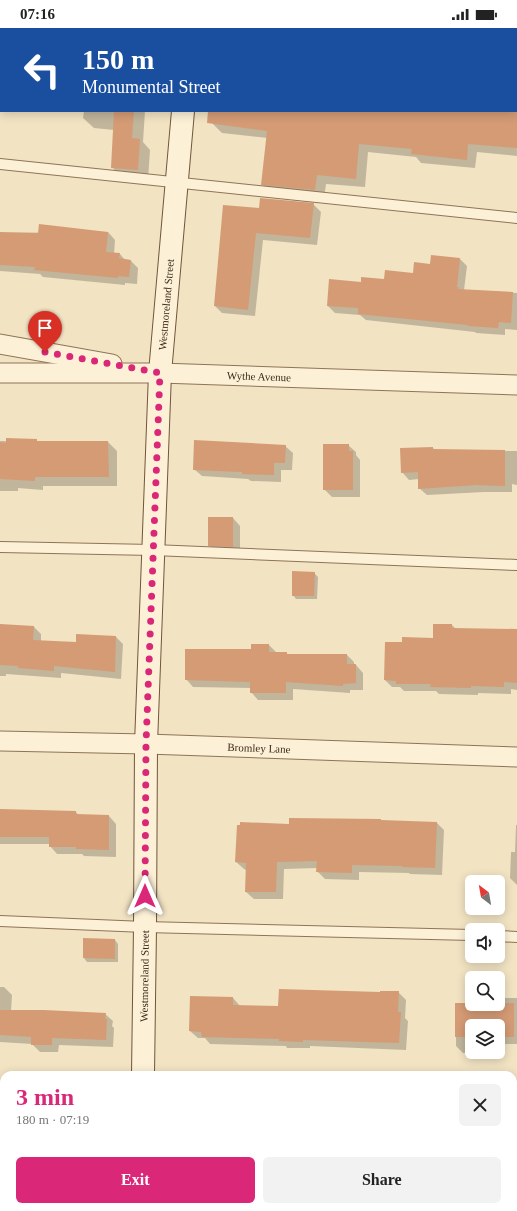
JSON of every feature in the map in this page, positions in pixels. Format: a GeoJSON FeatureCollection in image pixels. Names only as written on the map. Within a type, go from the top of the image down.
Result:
{"type":"FeatureCollection","features":[{"type":"Feature","properties":{"kind":"street","name":"Westmoreland Street"},"geometry":{"type":"LineString","coordinates":[[143,1071],[146,744],[160,373],[183,112]]}},
{"type":"Feature","properties":{"kind":"street"},"geometry":{"type":"LineString","coordinates":[[0,344],[160,373]]}},
{"type":"Feature","properties":{"kind":"street","name":"Wythe Avenue"},"geometry":{"type":"LineString","coordinates":[[0,373],[160,373],[517,385]]}},
{"type":"Feature","properties":{"kind":"street","name":"Bromley Lane"},"geometry":{"type":"LineString","coordinates":[[0,741],[146,744],[517,757]]}},
{"type":"Feature","properties":{"kind":"lane"},"geometry":{"type":"LineString","coordinates":[[0,164],[517,218]]}},
{"type":"Feature","properties":{"kind":"lane"},"geometry":{"type":"LineString","coordinates":[[0,547],[154,550],[517,566]]}},
{"type":"Feature","properties":{"kind":"lane"},"geometry":{"type":"LineString","coordinates":[[0,921],[145,927],[465,936]]}},
{"type":"Feature","properties":{"kind":"lane"},"geometry":{"type":"LineString","coordinates":[[505,936],[517,937]]}},
{"type":"Feature","properties":{"kind":"building"},"geometry":{"type":"Polygon","coordinates":[[[114,112],[134,112],[132,138],[140,139],[138,170],[111,168],[114,112]]]}},
{"type":"Feature","properties":{"kind":"building"},"geometry":{"type":"Polygon","coordinates":[[[208,112],[517,112],[517,148],[468,144],[467,160],[411,154],[412,149],[359,144],[356,179],[317,175],[315,190],[261,185],[267,131],[207,123],[208,112]]]}},
{"type":"Feature","properties":{"kind":"building"},"geometry":{"type":"Polygon","coordinates":[[[260,198],[314,203],[310,238],[256,233],[248,310],[214,306],[223,205],[259,208],[260,198]]]}},
{"type":"Feature","properties":{"kind":"building"},"geometry":{"type":"Polygon","coordinates":[[[39,224],[108,232],[106,252],[120,253],[119,258],[131,260],[129,277],[118,276],[118,278],[34,270],[35,267],[0,265],[0,232],[38,233],[39,224]]]}},
{"type":"Feature","properties":{"kind":"building"},"geometry":{"type":"Polygon","coordinates":[[[431,255],[460,258],[458,289],[513,292],[511,323],[499,322],[498,328],[468,326],[358,314],[358,308],[327,306],[329,279],[361,282],[361,277],[384,279],[385,270],[413,273],[414,262],[430,264],[431,255]]]}},
{"type":"Feature","properties":{"kind":"building"},"geometry":{"type":"Polygon","coordinates":[[[6,438],[37,439],[37,441],[108,441],[109,477],[35,477],[35,481],[0,479],[0,442],[6,443],[6,438]]]}},
{"type":"Feature","properties":{"kind":"building"},"geometry":{"type":"Polygon","coordinates":[[[194,440],[286,445],[285,463],[274,463],[274,475],[193,470],[194,440]]]}},
{"type":"Feature","properties":{"kind":"building"},"geometry":{"type":"Polygon","coordinates":[[[323,444],[349,444],[349,451],[353,451],[353,490],[323,490],[323,444]]]}},
{"type":"Feature","properties":{"kind":"building"},"geometry":{"type":"Polygon","coordinates":[[[433,447],[433,449],[505,450],[505,486],[476,485],[418,489],[418,472],[401,473],[400,448],[433,447]]]}},
{"type":"Feature","properties":{"kind":"building"},"geometry":{"type":"Polygon","coordinates":[[[208,517],[233,517],[233,547],[208,546],[208,517]]]}},
{"type":"Feature","properties":{"kind":"building"},"geometry":{"type":"Polygon","coordinates":[[[292,571],[315,572],[314,596],[292,596],[292,571]]]}},
{"type":"Feature","properties":{"kind":"building"},"geometry":{"type":"Polygon","coordinates":[[[0,624],[34,626],[33,640],[76,642],[76,634],[116,636],[115,672],[54,666],[54,671],[0,665],[0,624]]]}},
{"type":"Feature","properties":{"kind":"building"},"geometry":{"type":"Polygon","coordinates":[[[433,624],[452,624],[452,628],[517,629],[517,683],[504,682],[504,687],[471,686],[471,688],[430,687],[431,684],[396,684],[396,681],[384,680],[385,642],[402,642],[402,637],[433,638],[433,624]]]}},
{"type":"Feature","properties":{"kind":"building"},"geometry":{"type":"Polygon","coordinates":[[[251,644],[269,644],[269,652],[287,652],[287,654],[347,654],[347,664],[356,664],[356,683],[343,684],[343,686],[286,682],[286,693],[250,693],[250,682],[185,680],[185,649],[251,649],[251,644]]]}},
{"type":"Feature","properties":{"kind":"building"},"geometry":{"type":"Polygon","coordinates":[[[0,809],[76,811],[76,814],[109,815],[109,850],[76,849],[76,847],[49,847],[49,837],[0,837],[0,809]]]}},
{"type":"Feature","properties":{"kind":"building"},"geometry":{"type":"Polygon","coordinates":[[[289,818],[381,819],[437,822],[435,868],[352,865],[352,873],[316,872],[317,861],[277,862],[276,892],[245,892],[246,863],[235,862],[237,825],[240,825],[240,822],[289,824],[289,818]]]}},
{"type":"Feature","properties":{"kind":"building"},"geometry":{"type":"Polygon","coordinates":[[[83,938],[115,939],[115,959],[83,958],[83,938]]]}},
{"type":"Feature","properties":{"kind":"building"},"geometry":{"type":"Polygon","coordinates":[[[279,989],[380,992],[399,991],[398,1012],[401,1012],[399,1043],[303,1040],[303,1042],[279,1041],[279,1039],[202,1037],[201,1032],[189,1031],[190,996],[233,997],[233,1005],[278,1006],[279,989]]]}},
{"type":"Feature","properties":{"kind":"building"},"geometry":{"type":"Polygon","coordinates":[[[455,1003],[465,1003],[465,1011],[505,1011],[505,1003],[514,1003],[514,1037],[505,1037],[505,1019],[465,1019],[465,1037],[455,1037],[455,1003]]]}},
{"type":"Feature","properties":{"kind":"building"},"geometry":{"type":"Polygon","coordinates":[[[0,1010],[44,1010],[106,1013],[106,1040],[52,1038],[52,1045],[31,1045],[31,1037],[0,1035],[0,1010]]]}},
{"type":"Feature","properties":{"kind":"route"},"geometry":{"type":"LineString","coordinates":[[45,352],[160,373],[146,744],[145,896]]}}]}
